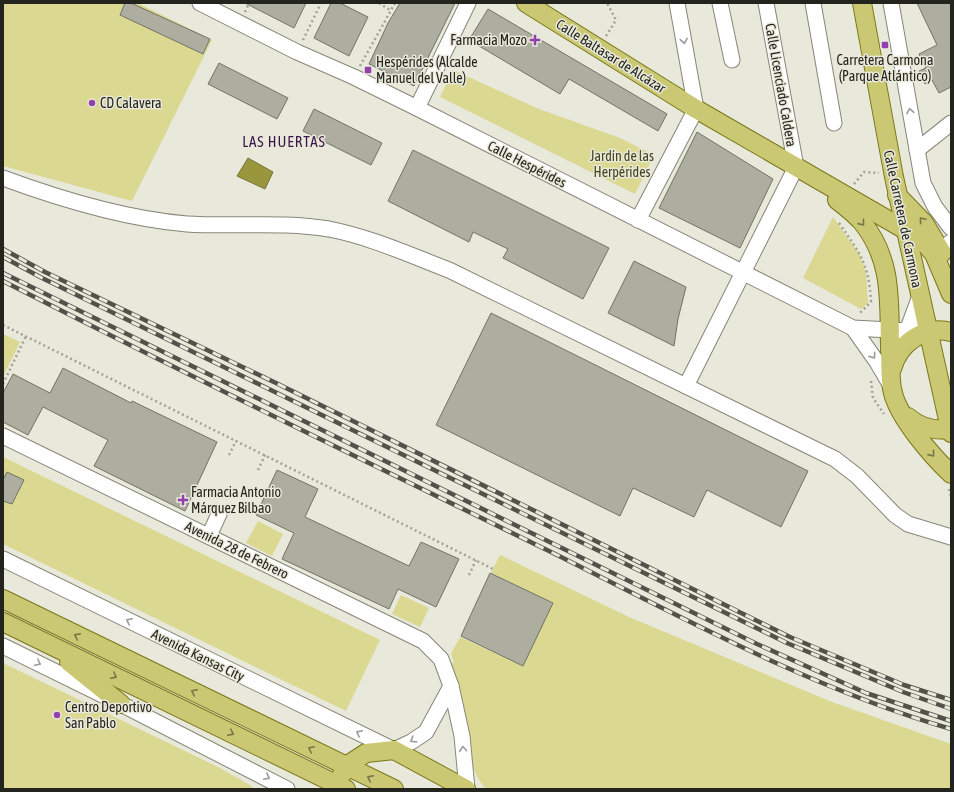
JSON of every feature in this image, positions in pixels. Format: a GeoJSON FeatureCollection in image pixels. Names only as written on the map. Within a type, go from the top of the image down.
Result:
{"type":"FeatureCollection","features":[{"type":"Feature","properties":{"kind":"main road","name":"Calle Baltasar de Alcázar"},"geometry":{"type":"LineString","coordinates":[[526,3],[696,109],[813,178]]}},
{"type":"Feature","properties":{"kind":"main road","name":"Calle Carretera de Carmona"},"geometry":{"type":"LineString","coordinates":[[862,3],[897,195],[951,430]]}},
{"type":"Feature","properties":{"kind":"main road"},"geometry":{"type":"LineString","coordinates":[[813,178],[905,230],[928,246],[934,254],[950,292]]}},
{"type":"Feature","properties":{"kind":"main road"},"geometry":{"type":"LineString","coordinates":[[813,178],[862,222],[872,236],[882,256],[887,272],[890,298],[899,331],[891,386]]}},
{"type":"Feature","properties":{"kind":"main road"},"geometry":{"type":"LineString","coordinates":[[897,195],[946,246],[950,292]]}},
{"type":"Feature","properties":{"kind":"main road"},"geometry":{"type":"LineString","coordinates":[[950,482],[940,464],[909,425],[896,401],[891,386],[892,368],[900,351],[912,339],[928,332],[951,332]]}},
{"type":"Feature","properties":{"kind":"main road"},"geometry":{"type":"LineString","coordinates":[[901,411],[918,425],[929,429],[951,430]]}},
{"type":"Feature","properties":{"kind":"main road"},"geometry":{"type":"LineString","coordinates":[[3,600],[394,789]]}},
{"type":"Feature","properties":{"kind":"main road"},"geometry":{"type":"LineString","coordinates":[[3,622],[339,787],[346,766],[366,753],[394,750],[466,789]]}},
{"type":"Feature","properties":{"kind":"main road"},"geometry":{"type":"LineString","coordinates":[[41,641],[121,704]]}},
{"type":"Feature","properties":{"kind":"street","name":"Calle Hespérides"},"geometry":{"type":"LineString","coordinates":[[200,3],[297,52],[354,77],[417,108],[853,328]]}},
{"type":"Feature","properties":{"kind":"street"},"geometry":{"type":"LineString","coordinates":[[417,108],[468,3]]}},
{"type":"Feature","properties":{"kind":"street"},"geometry":{"type":"LineString","coordinates":[[638,220],[696,109],[676,3]]}},
{"type":"Feature","properties":{"kind":"street"},"geometry":{"type":"LineString","coordinates":[[720,3],[732,60]]}},
{"type":"Feature","properties":{"kind":"street","name":"Calle Licenciado Caldera"},"geometry":{"type":"LineString","coordinates":[[766,3],[796,167]]}},
{"type":"Feature","properties":{"kind":"street"},"geometry":{"type":"LineString","coordinates":[[812,3],[834,123]]}},
{"type":"Feature","properties":{"kind":"street"},"geometry":{"type":"LineString","coordinates":[[891,3],[923,183],[935,207],[951,228]]}},
{"type":"Feature","properties":{"kind":"street"},"geometry":{"type":"LineString","coordinates":[[917,150],[951,123]]}},
{"type":"Feature","properties":{"kind":"street"},"geometry":{"type":"LineString","coordinates":[[686,386],[796,167]]}},
{"type":"Feature","properties":{"kind":"street"},"geometry":{"type":"LineString","coordinates":[[3,178],[39,191],[133,216],[187,224],[280,225],[329,229],[383,244],[449,270],[835,458],[857,476],[894,515],[908,524],[951,537]]}},
{"type":"Feature","properties":{"kind":"street"},"geometry":{"type":"LineString","coordinates":[[900,351],[899,331],[920,296]]}},
{"type":"Feature","properties":{"kind":"street"},"geometry":{"type":"LineString","coordinates":[[853,328],[875,324],[881,320],[890,298]]}},
{"type":"Feature","properties":{"kind":"street"},"geometry":{"type":"LineString","coordinates":[[853,328],[928,332]]}},
{"type":"Feature","properties":{"kind":"street"},"geometry":{"type":"LineString","coordinates":[[853,328],[877,362],[891,386]]}},
{"type":"Feature","properties":{"kind":"street","name":"Avenida 28 de Febrero"},"geometry":{"type":"LineString","coordinates":[[3,436],[423,641],[441,659],[451,686],[462,736],[466,789]]}},
{"type":"Feature","properties":{"kind":"street"},"geometry":{"type":"LineString","coordinates":[[209,536],[219,514]]}},
{"type":"Feature","properties":{"kind":"street","name":"Avenida Kansas City"},"geometry":{"type":"LineString","coordinates":[[3,559],[394,750]]}},
{"type":"Feature","properties":{"kind":"street"},"geometry":{"type":"LineString","coordinates":[[3,646],[121,704],[287,789]]}},
{"type":"Feature","properties":{"kind":"street"},"geometry":{"type":"LineString","coordinates":[[394,750],[411,742],[426,732],[451,686]]}},
{"type":"Feature","properties":{"kind":"path"},"geometry":{"type":"LineString","coordinates":[[297,52],[321,3]]}},
{"type":"Feature","properties":{"kind":"path"},"geometry":{"type":"LineString","coordinates":[[379,3],[390,10]]}},
{"type":"Feature","properties":{"kind":"path"},"geometry":{"type":"LineString","coordinates":[[354,77],[395,3]]}},
{"type":"Feature","properties":{"kind":"path"},"geometry":{"type":"LineString","coordinates":[[598,48],[616,20],[607,3]]}},
{"type":"Feature","properties":{"kind":"path"},"geometry":{"type":"LineString","coordinates":[[852,188],[856,180],[864,172],[880,173]]}},
{"type":"Feature","properties":{"kind":"path"},"geometry":{"type":"LineString","coordinates":[[835,216],[862,255],[869,274],[871,302],[860,312]]}},
{"type":"Feature","properties":{"kind":"path"},"geometry":{"type":"LineString","coordinates":[[3,325],[493,569]]}},
{"type":"Feature","properties":{"kind":"path"},"geometry":{"type":"LineString","coordinates":[[3,384],[26,336]]}},
{"type":"Feature","properties":{"kind":"path"},"geometry":{"type":"LineString","coordinates":[[229,455],[236,441]]}},
{"type":"Feature","properties":{"kind":"path"},"geometry":{"type":"LineString","coordinates":[[258,470],[265,455]]}},
{"type":"Feature","properties":{"kind":"path"},"geometry":{"type":"LineString","coordinates":[[950,482],[951,496]]}},
{"type":"Feature","properties":{"kind":"path"},"geometry":{"type":"LineString","coordinates":[[469,575],[476,560]]}},
{"type":"Feature","properties":{"kind":"green space","name":"CD Calavera"},"geometry":{"type":"Polygon","coordinates":[[[3,3],[138,3],[212,40],[132,201],[3,166],[3,3]]]}},
{"type":"Feature","properties":{"kind":"green space","name":"Jardín de las Herpérides"},"geometry":{"type":"Polygon","coordinates":[[[453,70],[539,109],[620,138],[654,155],[635,194],[440,97],[453,70]]]}},
{"type":"Feature","properties":{"kind":"green space"},"geometry":{"type":"Polygon","coordinates":[[[833,217],[860,255],[866,273],[868,303],[861,309],[803,278],[833,217]]]}},
{"type":"Feature","properties":{"kind":"green space"},"geometry":{"type":"Polygon","coordinates":[[[3,334],[20,342],[3,377],[3,334]]]}},
{"type":"Feature","properties":{"kind":"green space"},"geometry":{"type":"Polygon","coordinates":[[[3,457],[380,640],[346,711],[3,544],[3,457]]]}},
{"type":"Feature","properties":{"kind":"green space"},"geometry":{"type":"Polygon","coordinates":[[[258,521],[283,534],[272,556],[246,543],[258,521]]]}},
{"type":"Feature","properties":{"kind":"green space"},"geometry":{"type":"Polygon","coordinates":[[[500,555],[629,617],[832,702],[951,744],[951,789],[486,789],[479,780],[471,760],[465,717],[451,664],[454,662],[451,654],[460,637],[523,666],[553,603],[491,573],[500,555]]]}},
{"type":"Feature","properties":{"kind":"green space"},"geometry":{"type":"Polygon","coordinates":[[[401,595],[429,608],[420,627],[392,614],[401,595]]]}},
{"type":"Feature","properties":{"kind":"green space","name":"Centro Deportivo San Pablo"},"geometry":{"type":"Polygon","coordinates":[[[3,663],[220,768],[250,785],[254,789],[3,789],[3,663]]]}},
{"type":"Feature","properties":{"kind":"shaded area"},"geometry":{"type":"Polygon","coordinates":[[[248,158],[273,172],[265,189],[237,176],[248,158]]]}},
{"type":"Feature","properties":{"kind":"building"},"geometry":{"type":"Polygon","coordinates":[[[125,3],[131,3],[210,39],[203,54],[120,15],[125,3]]]}},
{"type":"Feature","properties":{"kind":"building"},"geometry":{"type":"Polygon","coordinates":[[[245,3],[306,3],[294,28],[245,3]]]}},
{"type":"Feature","properties":{"kind":"building"},"geometry":{"type":"Polygon","coordinates":[[[331,3],[340,3],[368,17],[349,56],[314,38],[331,3]]]}},
{"type":"Feature","properties":{"kind":"building"},"geometry":{"type":"Polygon","coordinates":[[[400,3],[455,3],[414,86],[369,64],[388,23],[400,3]]]}},
{"type":"Feature","properties":{"kind":"building"},"geometry":{"type":"Polygon","coordinates":[[[917,3],[951,3],[951,87],[939,93],[932,80],[925,84],[919,71],[926,68],[919,54],[937,45],[917,3]]]}},
{"type":"Feature","properties":{"kind":"building"},"geometry":{"type":"Polygon","coordinates":[[[488,9],[667,114],[658,131],[569,79],[560,94],[469,40],[488,9]]]}},
{"type":"Feature","properties":{"kind":"building"},"geometry":{"type":"Polygon","coordinates":[[[219,63],[288,98],[277,119],[208,84],[219,63]]]}},
{"type":"Feature","properties":{"kind":"building"},"geometry":{"type":"Polygon","coordinates":[[[314,109],[382,143],[371,165],[303,131],[314,109]]]}},
{"type":"Feature","properties":{"kind":"building"},"geometry":{"type":"Polygon","coordinates":[[[697,132],[773,179],[740,248],[659,208],[697,132]]]}},
{"type":"Feature","properties":{"kind":"building"},"geometry":{"type":"Polygon","coordinates":[[[413,150],[609,248],[583,299],[503,258],[508,249],[473,232],[469,242],[388,201],[413,150]]]}},
{"type":"Feature","properties":{"kind":"building"},"geometry":{"type":"Polygon","coordinates":[[[634,261],[686,287],[678,319],[674,346],[608,313],[634,261]]]}},
{"type":"Feature","properties":{"kind":"building"},"geometry":{"type":"Polygon","coordinates":[[[491,313],[808,471],[781,527],[707,490],[694,517],[633,488],[620,516],[436,425],[491,313]]]}},
{"type":"Feature","properties":{"kind":"building"},"geometry":{"type":"Polygon","coordinates":[[[63,368],[131,403],[132,401],[217,442],[185,511],[94,466],[108,440],[43,407],[28,435],[3,422],[3,393],[13,374],[50,393],[63,368]]]}},
{"type":"Feature","properties":{"kind":"building"},"geometry":{"type":"Polygon","coordinates":[[[277,470],[318,489],[305,517],[409,566],[421,542],[459,559],[436,607],[398,589],[389,609],[282,559],[294,533],[256,515],[277,470]]]}},
{"type":"Feature","properties":{"kind":"building"},"geometry":{"type":"Polygon","coordinates":[[[7,472],[24,480],[12,504],[3,501],[3,480],[7,472]]]}},
{"type":"Feature","properties":{"kind":"building"},"geometry":{"type":"Polygon","coordinates":[[[490,573],[553,603],[523,666],[461,636],[490,573]]]}},
{"type":"Feature","properties":{"kind":"railway"},"geometry":{"type":"LineString","coordinates":[[3,249],[45,272],[276,383],[790,637],[904,685],[951,700]]}},
{"type":"Feature","properties":{"kind":"railway"},"geometry":{"type":"LineString","coordinates":[[3,257],[42,278],[787,643],[903,692],[951,709]]}},
{"type":"Feature","properties":{"kind":"railway"},"geometry":{"type":"LineString","coordinates":[[3,273],[757,644],[866,693],[951,721]]}},
{"type":"Feature","properties":{"kind":"railway"},"geometry":{"type":"LineString","coordinates":[[3,281],[206,383],[745,648],[846,693],[951,729]]}},
{"type":"Feature","properties":{"kind":"place","name":"Farmacia Mozo"},"geometry":{"type":"Point","coordinates":[535,40]}},
{"type":"Feature","properties":{"kind":"place","name":"Carretera Carmona (Parque Atlántico)"},"geometry":{"type":"Point","coordinates":[885,45]}},
{"type":"Feature","properties":{"kind":"place","name":"Hespérides (Alcalde Manuel del Valle)"},"geometry":{"type":"Point","coordinates":[368,70]}},
{"type":"Feature","properties":{"kind":"place","name":"CD Calavera"},"geometry":{"type":"Point","coordinates":[92,103]}},
{"type":"Feature","properties":{"kind":"place","name":"Farmacia Antonio Márquez Bilbao"},"geometry":{"type":"Point","coordinates":[183,500]}},
{"type":"Feature","properties":{"kind":"place","name":"Centro Deportivo San Pablo"},"geometry":{"type":"Point","coordinates":[57,715]}},
{"type":"Feature","properties":{"kind":"district","name":"LAS HUERTAS"},"geometry":{"type":"Point","coordinates":[284,141]}}]}
